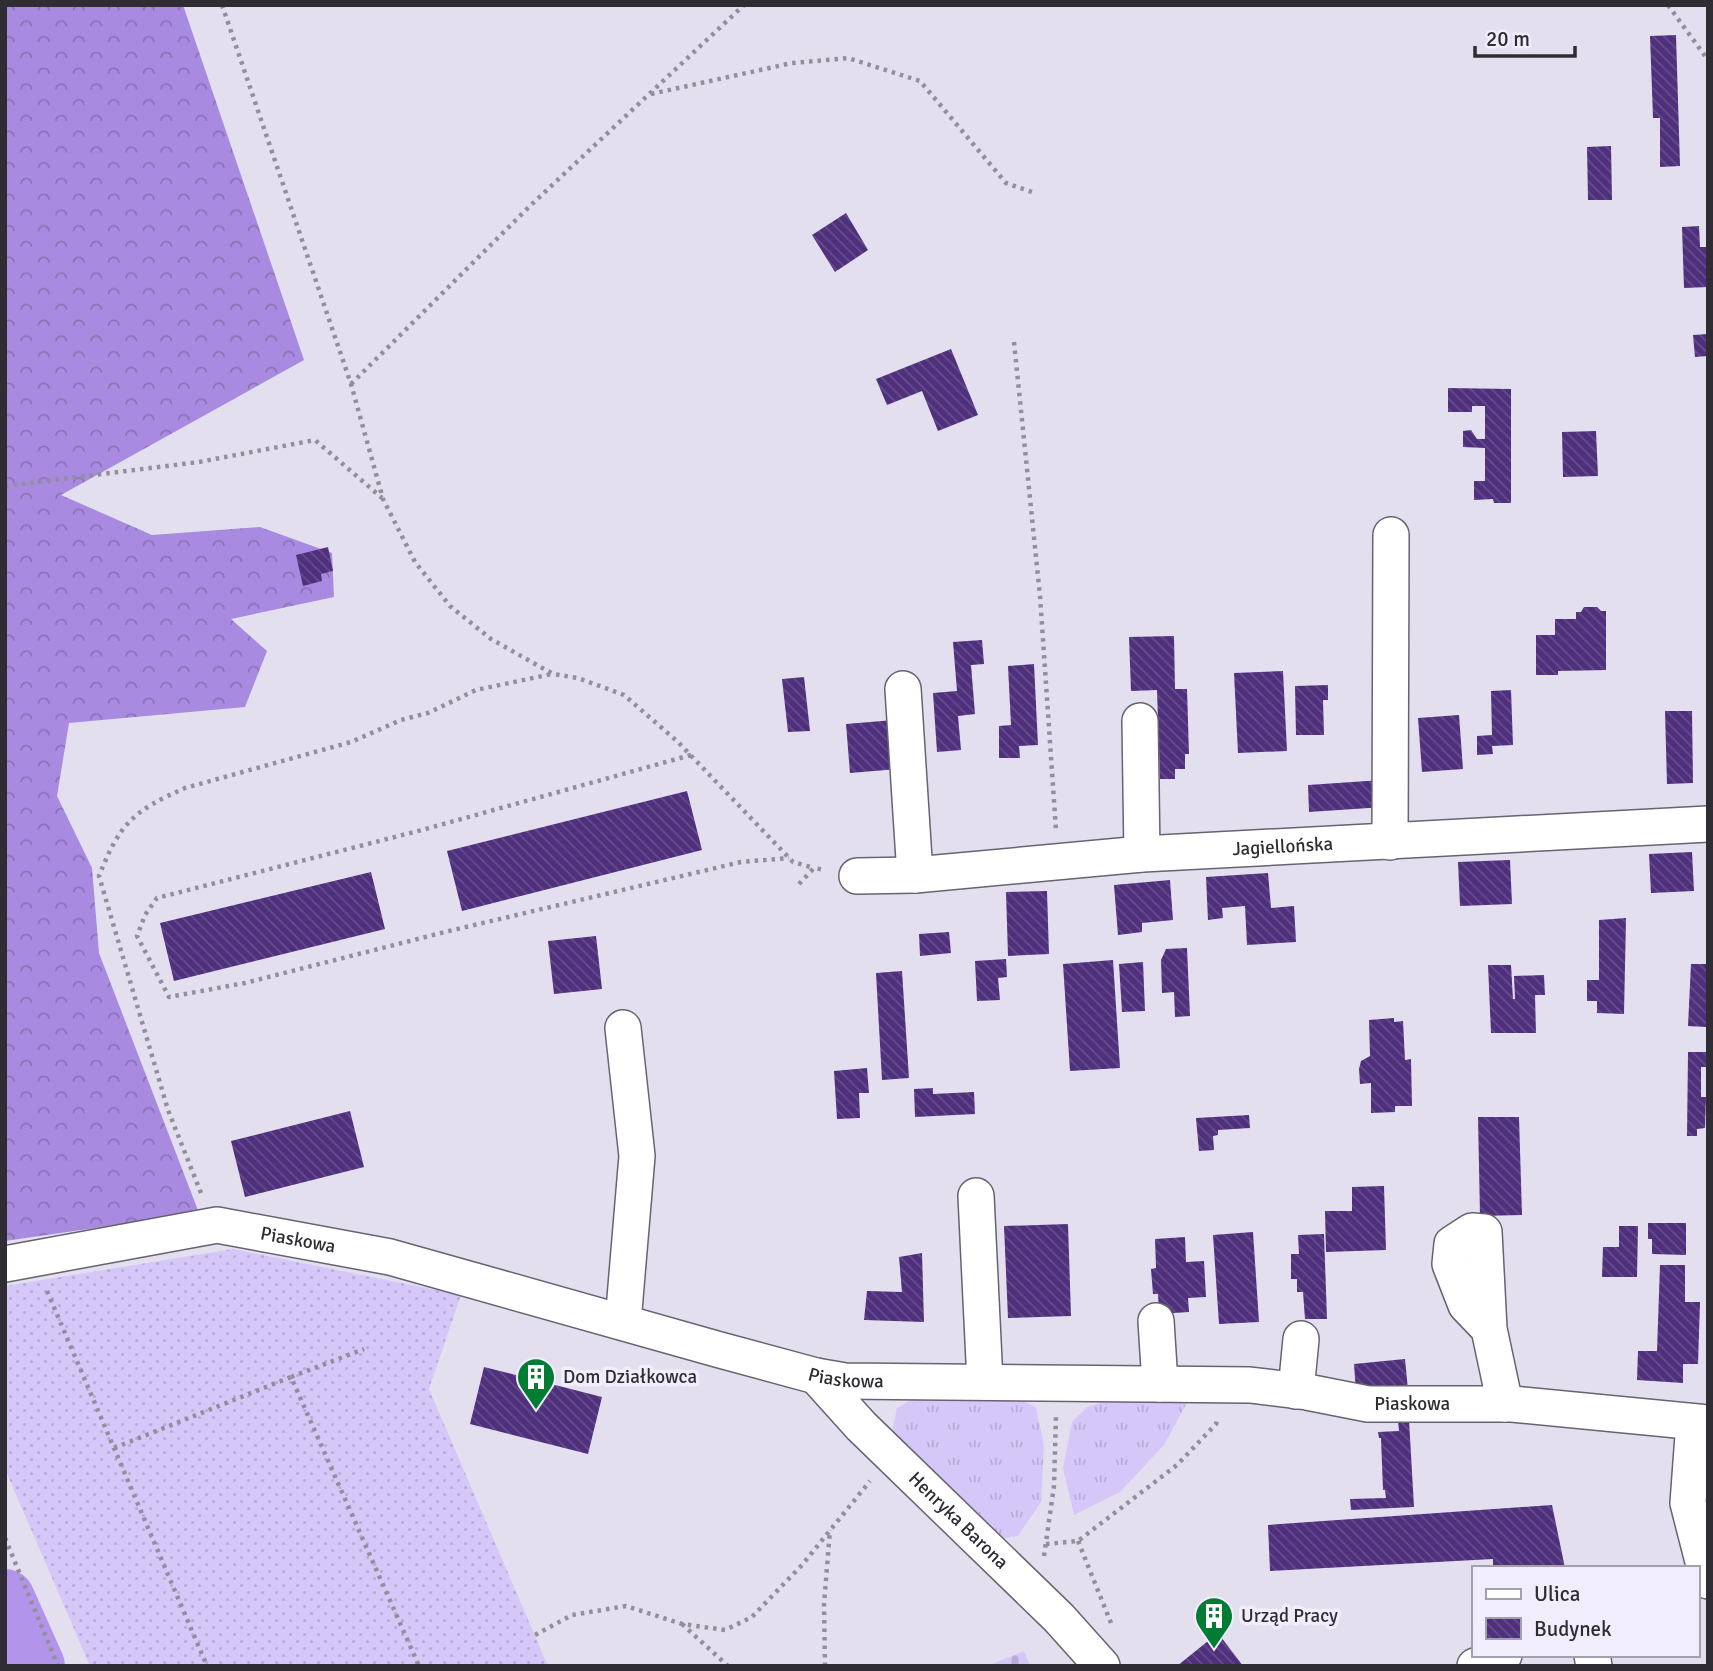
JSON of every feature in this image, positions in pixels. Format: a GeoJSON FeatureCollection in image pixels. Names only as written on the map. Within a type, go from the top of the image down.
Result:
{"type":"FeatureCollection","features":[{"type":"Feature","properties":{"kind":"street"},"geometry":{"type":"LineString","coordinates":[[1390,842],[1391,535]]}},
{"type":"Feature","properties":{"kind":"street"},"geometry":{"type":"LineString","coordinates":[[903,689],[915,875]]}},
{"type":"Feature","properties":{"kind":"street"},"geometry":{"type":"LineString","coordinates":[[1140,722],[1142,854]]}},
{"type":"Feature","properties":{"kind":"street","name":"Jagiellońska"},"geometry":{"type":"LineString","coordinates":[[857,876],[915,875],[1142,854],[1708,824]]}},
{"type":"Feature","properties":{"kind":"street"},"geometry":{"type":"LineString","coordinates":[[623,1322],[637,1156],[624,1028]]}},
{"type":"Feature","properties":{"kind":"street"},"geometry":{"type":"LineString","coordinates":[[976,1196],[985,1382]]}},
{"type":"Feature","properties":{"kind":"street","name":"Piaskowa"},"geometry":{"type":"LineString","coordinates":[[19,1261],[216,1225],[390,1257],[816,1376],[845,1381],[1232,1385],[1296,1391],[1368,1404],[1505,1404],[1701,1422]]}},
{"type":"Feature","properties":{"kind":"street"},"geometry":{"type":"LineString","coordinates":[[1156,1321],[1160,1384]]}},
{"type":"Feature","properties":{"kind":"street"},"geometry":{"type":"LineString","coordinates":[[1489,1329],[1505,1404]]}},
{"type":"Feature","properties":{"kind":"street"},"geometry":{"type":"LineString","coordinates":[[1296,1391],[1300,1339]]}},
{"type":"Feature","properties":{"kind":"street","name":"Henryka Barona"},"geometry":{"type":"LineString","coordinates":[[816,1376],[891,1455],[1040,1598],[1085,1644],[1102,1666]]}},
{"type":"Feature","properties":{"kind":"street"},"geometry":{"type":"LineString","coordinates":[[1701,1422],[1688,1503],[1708,1581]]}},
{"type":"Feature","properties":{"kind":"street"},"geometry":{"type":"LineString","coordinates":[[1475,1666],[1499,1657]]}},
{"type":"Feature","properties":{"kind":"path"},"geometry":{"type":"LineString","coordinates":[[222,5],[351,384],[383,499],[415,562],[450,606],[491,639],[553,674],[578,678],[624,695],[691,755],[793,862],[814,868]]}},
{"type":"Feature","properties":{"kind":"path"},"geometry":{"type":"LineString","coordinates":[[351,384],[531,205],[744,5]]}},
{"type":"Feature","properties":{"kind":"path"},"geometry":{"type":"LineString","coordinates":[[1668,5],[1708,60]]}},
{"type":"Feature","properties":{"kind":"path"},"geometry":{"type":"LineString","coordinates":[[650,94],[792,63],[848,58],[920,81],[1006,183],[1035,193]]}},
{"type":"Feature","properties":{"kind":"path"},"geometry":{"type":"LineString","coordinates":[[1014,342],[1040,596],[1058,862]]}},
{"type":"Feature","properties":{"kind":"path"},"geometry":{"type":"LineString","coordinates":[[5,486],[199,462],[315,440],[383,499]]}},
{"type":"Feature","properties":{"kind":"path"},"geometry":{"type":"LineString","coordinates":[[216,1225],[199,1190],[168,1110],[99,876],[112,843],[135,814],[161,798],[185,788],[351,742],[401,720],[428,713],[476,690],[553,674]]}},
{"type":"Feature","properties":{"kind":"path"},"geometry":{"type":"LineString","coordinates":[[691,755],[422,830],[157,898],[145,915],[137,936],[169,997],[245,983],[449,931],[741,862],[789,858]]}},
{"type":"Feature","properties":{"kind":"path"},"geometry":{"type":"LineString","coordinates":[[19,1261],[114,1448],[207,1666]]}},
{"type":"Feature","properties":{"kind":"path"},"geometry":{"type":"LineString","coordinates":[[114,1448],[364,1349]]}},
{"type":"Feature","properties":{"kind":"path"},"geometry":{"type":"LineString","coordinates":[[291,1377],[419,1666]]}},
{"type":"Feature","properties":{"kind":"path"},"geometry":{"type":"LineString","coordinates":[[1040,1598],[1054,1486],[1057,1383]]}},
{"type":"Feature","properties":{"kind":"path"},"geometry":{"type":"LineString","coordinates":[[1046,1544],[1078,1541],[1177,1465],[1216,1424],[1232,1385]]}},
{"type":"Feature","properties":{"kind":"path"},"geometry":{"type":"LineString","coordinates":[[535,1634],[572,1615],[626,1606],[682,1624],[725,1630],[752,1617],[802,1565],[891,1455]]}},
{"type":"Feature","properties":{"kind":"path"},"geometry":{"type":"LineString","coordinates":[[825,1666],[824,1604],[830,1530]]}},
{"type":"Feature","properties":{"kind":"path"},"geometry":{"type":"LineString","coordinates":[[5,1538],[58,1666]]}},
{"type":"Feature","properties":{"kind":"path"},"geometry":{"type":"LineString","coordinates":[[1078,1541],[1114,1628]]}},
{"type":"Feature","properties":{"kind":"path"},"geometry":{"type":"LineString","coordinates":[[682,1624],[728,1666]]}},
{"type":"Feature","properties":{"kind":"green space"},"geometry":{"type":"Polygon","coordinates":[[[5,5],[183,5],[304,360],[61,495],[152,535],[260,527],[332,553],[334,597],[231,619],[267,651],[245,707],[69,723],[57,796],[92,868],[99,953],[199,1213],[5,1241],[5,5]]]}},
{"type":"Feature","properties":{"kind":"green space"},"geometry":{"type":"Polygon","coordinates":[[[233,1249],[461,1295],[429,1389],[548,1666],[90,1666],[5,1469],[5,1286],[233,1249]]]}},
{"type":"Feature","properties":{"kind":"green space"},"geometry":{"type":"Polygon","coordinates":[[[1149,1388],[1189,1399],[1164,1445],[1120,1492],[1074,1515],[1063,1468],[1072,1422],[1087,1407],[1149,1388]]]}},
{"type":"Feature","properties":{"kind":"green space"},"geometry":{"type":"Polygon","coordinates":[[[925,1392],[1012,1396],[1036,1407],[1044,1446],[1041,1502],[1018,1536],[997,1539],[891,1437],[897,1408],[925,1392]]]}},
{"type":"Feature","properties":{"kind":"green space"},"geometry":{"type":"Polygon","coordinates":[[[1024,1651],[1030,1666],[987,1666],[1024,1651]]]}},
{"type":"Feature","properties":{"kind":"building"},"geometry":{"type":"Polygon","coordinates":[[[1676,35],[1680,166],[1660,167],[1660,118],[1653,118],[1650,36],[1676,35]]]}},
{"type":"Feature","properties":{"kind":"building"},"geometry":{"type":"Polygon","coordinates":[[[1611,146],[1612,200],[1588,200],[1587,147],[1611,146]]]}},
{"type":"Feature","properties":{"kind":"building"},"geometry":{"type":"Polygon","coordinates":[[[846,213],[868,250],[835,272],[812,235],[846,213]]]}},
{"type":"Feature","properties":{"kind":"building"},"geometry":{"type":"Polygon","coordinates":[[[1699,226],[1700,247],[1707,247],[1708,287],[1684,288],[1682,227],[1699,226]]]}},
{"type":"Feature","properties":{"kind":"building"},"geometry":{"type":"Polygon","coordinates":[[[1708,334],[1708,356],[1695,357],[1693,335],[1708,334]]]}},
{"type":"Feature","properties":{"kind":"building"},"geometry":{"type":"Polygon","coordinates":[[[951,349],[978,415],[938,431],[922,391],[887,405],[876,379],[951,349]]]}},
{"type":"Feature","properties":{"kind":"building"},"geometry":{"type":"Polygon","coordinates":[[[1448,388],[1511,389],[1511,503],[1494,503],[1493,499],[1474,500],[1474,481],[1485,481],[1485,448],[1463,447],[1463,431],[1471,430],[1477,439],[1485,439],[1485,406],[1472,406],[1472,412],[1448,412],[1448,388]]]}},
{"type":"Feature","properties":{"kind":"building"},"geometry":{"type":"Polygon","coordinates":[[[1596,431],[1598,476],[1563,477],[1562,432],[1596,431]]]}},
{"type":"Feature","properties":{"kind":"building"},"geometry":{"type":"Polygon","coordinates":[[[328,547],[333,571],[321,574],[322,581],[303,586],[296,555],[328,547]]]}},
{"type":"Feature","properties":{"kind":"building"},"geometry":{"type":"Polygon","coordinates":[[[1584,607],[1597,607],[1606,611],[1606,670],[1558,671],[1558,675],[1536,675],[1536,635],[1555,635],[1555,619],[1576,619],[1576,612],[1581,612],[1584,607]]]}},
{"type":"Feature","properties":{"kind":"building"},"geometry":{"type":"Polygon","coordinates":[[[1174,636],[1175,689],[1187,689],[1189,754],[1185,754],[1185,769],[1175,769],[1175,779],[1160,779],[1157,690],[1131,691],[1129,637],[1174,636]]]}},
{"type":"Feature","properties":{"kind":"building"},"geometry":{"type":"Polygon","coordinates":[[[982,640],[984,664],[971,665],[975,714],[958,716],[961,750],[937,752],[933,693],[957,691],[953,642],[982,640]]]}},
{"type":"Feature","properties":{"kind":"building"},"geometry":{"type":"Polygon","coordinates":[[[1034,664],[1038,745],[1019,746],[1020,758],[999,758],[999,726],[1011,725],[1008,666],[1034,664]]]}},
{"type":"Feature","properties":{"kind":"building"},"geometry":{"type":"Polygon","coordinates":[[[1283,671],[1287,751],[1238,753],[1234,673],[1283,671]]]}},
{"type":"Feature","properties":{"kind":"building"},"geometry":{"type":"Polygon","coordinates":[[[804,677],[810,731],[788,732],[782,679],[804,677]]]}},
{"type":"Feature","properties":{"kind":"building"},"geometry":{"type":"Polygon","coordinates":[[[1328,685],[1328,700],[1323,700],[1324,735],[1296,735],[1295,686],[1328,685]]]}},
{"type":"Feature","properties":{"kind":"building"},"geometry":{"type":"Polygon","coordinates":[[[1511,690],[1513,745],[1492,746],[1493,754],[1477,755],[1477,736],[1492,735],[1491,691],[1511,690]]]}},
{"type":"Feature","properties":{"kind":"building"},"geometry":{"type":"Polygon","coordinates":[[[1665,711],[1692,711],[1693,783],[1667,784],[1665,711]]]}},
{"type":"Feature","properties":{"kind":"building"},"geometry":{"type":"Polygon","coordinates":[[[1459,715],[1463,769],[1422,772],[1418,718],[1459,715]]]}},
{"type":"Feature","properties":{"kind":"building"},"geometry":{"type":"Polygon","coordinates":[[[894,720],[898,769],[850,773],[846,724],[894,720]]]}},
{"type":"Feature","properties":{"kind":"building"},"geometry":{"type":"Polygon","coordinates":[[[1382,780],[1384,807],[1309,812],[1308,785],[1382,780]]]}},
{"type":"Feature","properties":{"kind":"building"},"geometry":{"type":"Polygon","coordinates":[[[687,791],[702,850],[462,911],[447,851],[687,791]]]}},
{"type":"Feature","properties":{"kind":"building"},"geometry":{"type":"Polygon","coordinates":[[[1692,852],[1694,891],[1651,893],[1649,854],[1692,852]]]}},
{"type":"Feature","properties":{"kind":"building"},"geometry":{"type":"Polygon","coordinates":[[[1510,860],[1512,904],[1460,906],[1458,862],[1510,860]]]}},
{"type":"Feature","properties":{"kind":"building"},"geometry":{"type":"Polygon","coordinates":[[[371,872],[385,929],[174,981],[160,923],[371,872]]]}},
{"type":"Feature","properties":{"kind":"building"},"geometry":{"type":"Polygon","coordinates":[[[1268,873],[1271,908],[1294,906],[1296,942],[1247,945],[1245,906],[1222,908],[1223,918],[1208,920],[1206,877],[1268,873]]]}},
{"type":"Feature","properties":{"kind":"building"},"geometry":{"type":"Polygon","coordinates":[[[1170,880],[1173,920],[1142,923],[1142,932],[1118,935],[1114,885],[1170,880]]]}},
{"type":"Feature","properties":{"kind":"building"},"geometry":{"type":"Polygon","coordinates":[[[1047,891],[1049,954],[1008,956],[1006,892],[1047,891]]]}},
{"type":"Feature","properties":{"kind":"building"},"geometry":{"type":"Polygon","coordinates":[[[1626,918],[1624,1014],[1597,1013],[1597,1001],[1587,1001],[1587,980],[1599,980],[1599,920],[1626,918]]]}},
{"type":"Feature","properties":{"kind":"building"},"geometry":{"type":"Polygon","coordinates":[[[949,932],[951,953],[920,956],[919,934],[949,932]]]}},
{"type":"Feature","properties":{"kind":"building"},"geometry":{"type":"Polygon","coordinates":[[[596,936],[602,989],[554,994],[548,941],[596,936]]]}},
{"type":"Feature","properties":{"kind":"building"},"geometry":{"type":"Polygon","coordinates":[[[1187,948],[1190,1016],[1175,1017],[1174,992],[1162,993],[1161,960],[1166,949],[1187,948]]]}},
{"type":"Feature","properties":{"kind":"building"},"geometry":{"type":"Polygon","coordinates":[[[1006,959],[1007,977],[998,978],[1000,1000],[977,1001],[975,961],[1006,959]]]}},
{"type":"Feature","properties":{"kind":"building"},"geometry":{"type":"Polygon","coordinates":[[[1113,960],[1120,1068],[1070,1071],[1063,964],[1113,960]]]}},
{"type":"Feature","properties":{"kind":"building"},"geometry":{"type":"Polygon","coordinates":[[[1143,962],[1145,1011],[1122,1012],[1119,964],[1143,962]]]}},
{"type":"Feature","properties":{"kind":"building"},"geometry":{"type":"Polygon","coordinates":[[[1691,964],[1708,964],[1706,1027],[1688,1026],[1691,964]]]}},
{"type":"Feature","properties":{"kind":"building"},"geometry":{"type":"Polygon","coordinates":[[[1488,965],[1511,965],[1513,999],[1514,976],[1544,975],[1545,995],[1535,995],[1536,1033],[1491,1033],[1488,965]]]}},
{"type":"Feature","properties":{"kind":"building"},"geometry":{"type":"Polygon","coordinates":[[[902,971],[909,1078],[882,1080],[876,973],[902,971]]]}},
{"type":"Feature","properties":{"kind":"building"},"geometry":{"type":"Polygon","coordinates":[[[1394,1018],[1394,1022],[1403,1021],[1405,1060],[1411,1059],[1412,1106],[1395,1106],[1395,1112],[1371,1113],[1371,1083],[1360,1084],[1359,1069],[1361,1061],[1370,1056],[1369,1020],[1394,1018]]]}},
{"type":"Feature","properties":{"kind":"building"},"geometry":{"type":"Polygon","coordinates":[[[1688,1052],[1708,1052],[1708,1067],[1701,1067],[1701,1097],[1706,1097],[1705,1128],[1697,1129],[1697,1136],[1687,1136],[1688,1052]]]}},
{"type":"Feature","properties":{"kind":"building"},"geometry":{"type":"Polygon","coordinates":[[[867,1068],[869,1093],[859,1093],[860,1118],[837,1119],[834,1071],[867,1068]]]}},
{"type":"Feature","properties":{"kind":"building"},"geometry":{"type":"Polygon","coordinates":[[[933,1088],[933,1094],[974,1092],[975,1114],[915,1117],[914,1089],[933,1088]]]}},
{"type":"Feature","properties":{"kind":"building"},"geometry":{"type":"Polygon","coordinates":[[[350,1111],[364,1167],[245,1197],[231,1141],[350,1111]]]}},
{"type":"Feature","properties":{"kind":"building"},"geometry":{"type":"Polygon","coordinates":[[[1249,1115],[1250,1128],[1218,1130],[1218,1135],[1213,1136],[1214,1150],[1199,1151],[1196,1118],[1249,1115]]]}},
{"type":"Feature","properties":{"kind":"building"},"geometry":{"type":"Polygon","coordinates":[[[1478,1117],[1519,1117],[1522,1215],[1480,1216],[1478,1117]]]}},
{"type":"Feature","properties":{"kind":"building"},"geometry":{"type":"Polygon","coordinates":[[[1384,1186],[1386,1250],[1326,1252],[1325,1211],[1352,1211],[1352,1187],[1384,1186]]]}},
{"type":"Feature","properties":{"kind":"building"},"geometry":{"type":"Polygon","coordinates":[[[1648,1223],[1686,1223],[1686,1255],[1652,1254],[1648,1223]]]}},
{"type":"Feature","properties":{"kind":"building"},"geometry":{"type":"Polygon","coordinates":[[[1068,1224],[1071,1316],[1008,1318],[1004,1226],[1068,1224]]]}},
{"type":"Feature","properties":{"kind":"building"},"geometry":{"type":"Polygon","coordinates":[[[1619,1226],[1638,1226],[1637,1277],[1602,1277],[1603,1247],[1619,1247],[1619,1226]]]}},
{"type":"Feature","properties":{"kind":"building"},"geometry":{"type":"Polygon","coordinates":[[[1253,1232],[1259,1322],[1219,1324],[1213,1235],[1253,1232]]]}},
{"type":"Feature","properties":{"kind":"building"},"geometry":{"type":"Polygon","coordinates":[[[1324,1234],[1327,1319],[1305,1319],[1303,1292],[1297,1292],[1297,1279],[1291,1279],[1291,1254],[1299,1254],[1298,1235],[1324,1234]]]}},
{"type":"Feature","properties":{"kind":"building"},"geometry":{"type":"Polygon","coordinates":[[[1185,1237],[1186,1262],[1204,1261],[1206,1297],[1188,1298],[1189,1312],[1159,1314],[1158,1294],[1153,1294],[1151,1269],[1156,1268],[1155,1239],[1185,1237]]]}},
{"type":"Feature","properties":{"kind":"building"},"geometry":{"type":"Polygon","coordinates":[[[922,1253],[924,1322],[864,1320],[867,1291],[902,1292],[899,1257],[922,1253]]]}},
{"type":"Feature","properties":{"kind":"building"},"geometry":{"type":"Polygon","coordinates":[[[1660,1265],[1685,1265],[1685,1302],[1700,1302],[1698,1364],[1683,1364],[1683,1383],[1637,1380],[1638,1351],[1657,1351],[1660,1265]]]}},
{"type":"Feature","properties":{"kind":"building"},"geometry":{"type":"Polygon","coordinates":[[[1405,1359],[1408,1390],[1356,1392],[1354,1364],[1405,1359]]]}},
{"type":"Feature","properties":{"kind":"building","name":"Dom Działkowca"},"geometry":{"type":"Polygon","coordinates":[[[484,1367],[602,1397],[588,1454],[470,1424],[484,1367]]]}},
{"type":"Feature","properties":{"kind":"building"},"geometry":{"type":"Polygon","coordinates":[[[1398,1420],[1409,1420],[1414,1507],[1351,1510],[1350,1499],[1386,1498],[1383,1490],[1381,1438],[1378,1432],[1399,1431],[1398,1420]]]}},
{"type":"Feature","properties":{"kind":"building"},"geometry":{"type":"Polygon","coordinates":[[[1552,1505],[1565,1566],[1493,1566],[1493,1559],[1270,1571],[1268,1525],[1552,1505]]]}},
{"type":"Feature","properties":{"kind":"building","name":"Urząd Pracy"},"geometry":{"type":"Polygon","coordinates":[[[1218,1633],[1243,1666],[1177,1666],[1218,1633]]]}},
{"type":"Feature","properties":{"kind":"waterway"},"geometry":{"type":"LineString","coordinates":[[5,1599],[35,1666]]}},
{"type":"Feature","properties":{"kind":"place","name":"Dom Działkowca"},"geometry":{"type":"Point","coordinates":[536,1411]}},
{"type":"Feature","properties":{"kind":"place","name":"Urząd Pracy"},"geometry":{"type":"Point","coordinates":[1214,1650]}}]}
